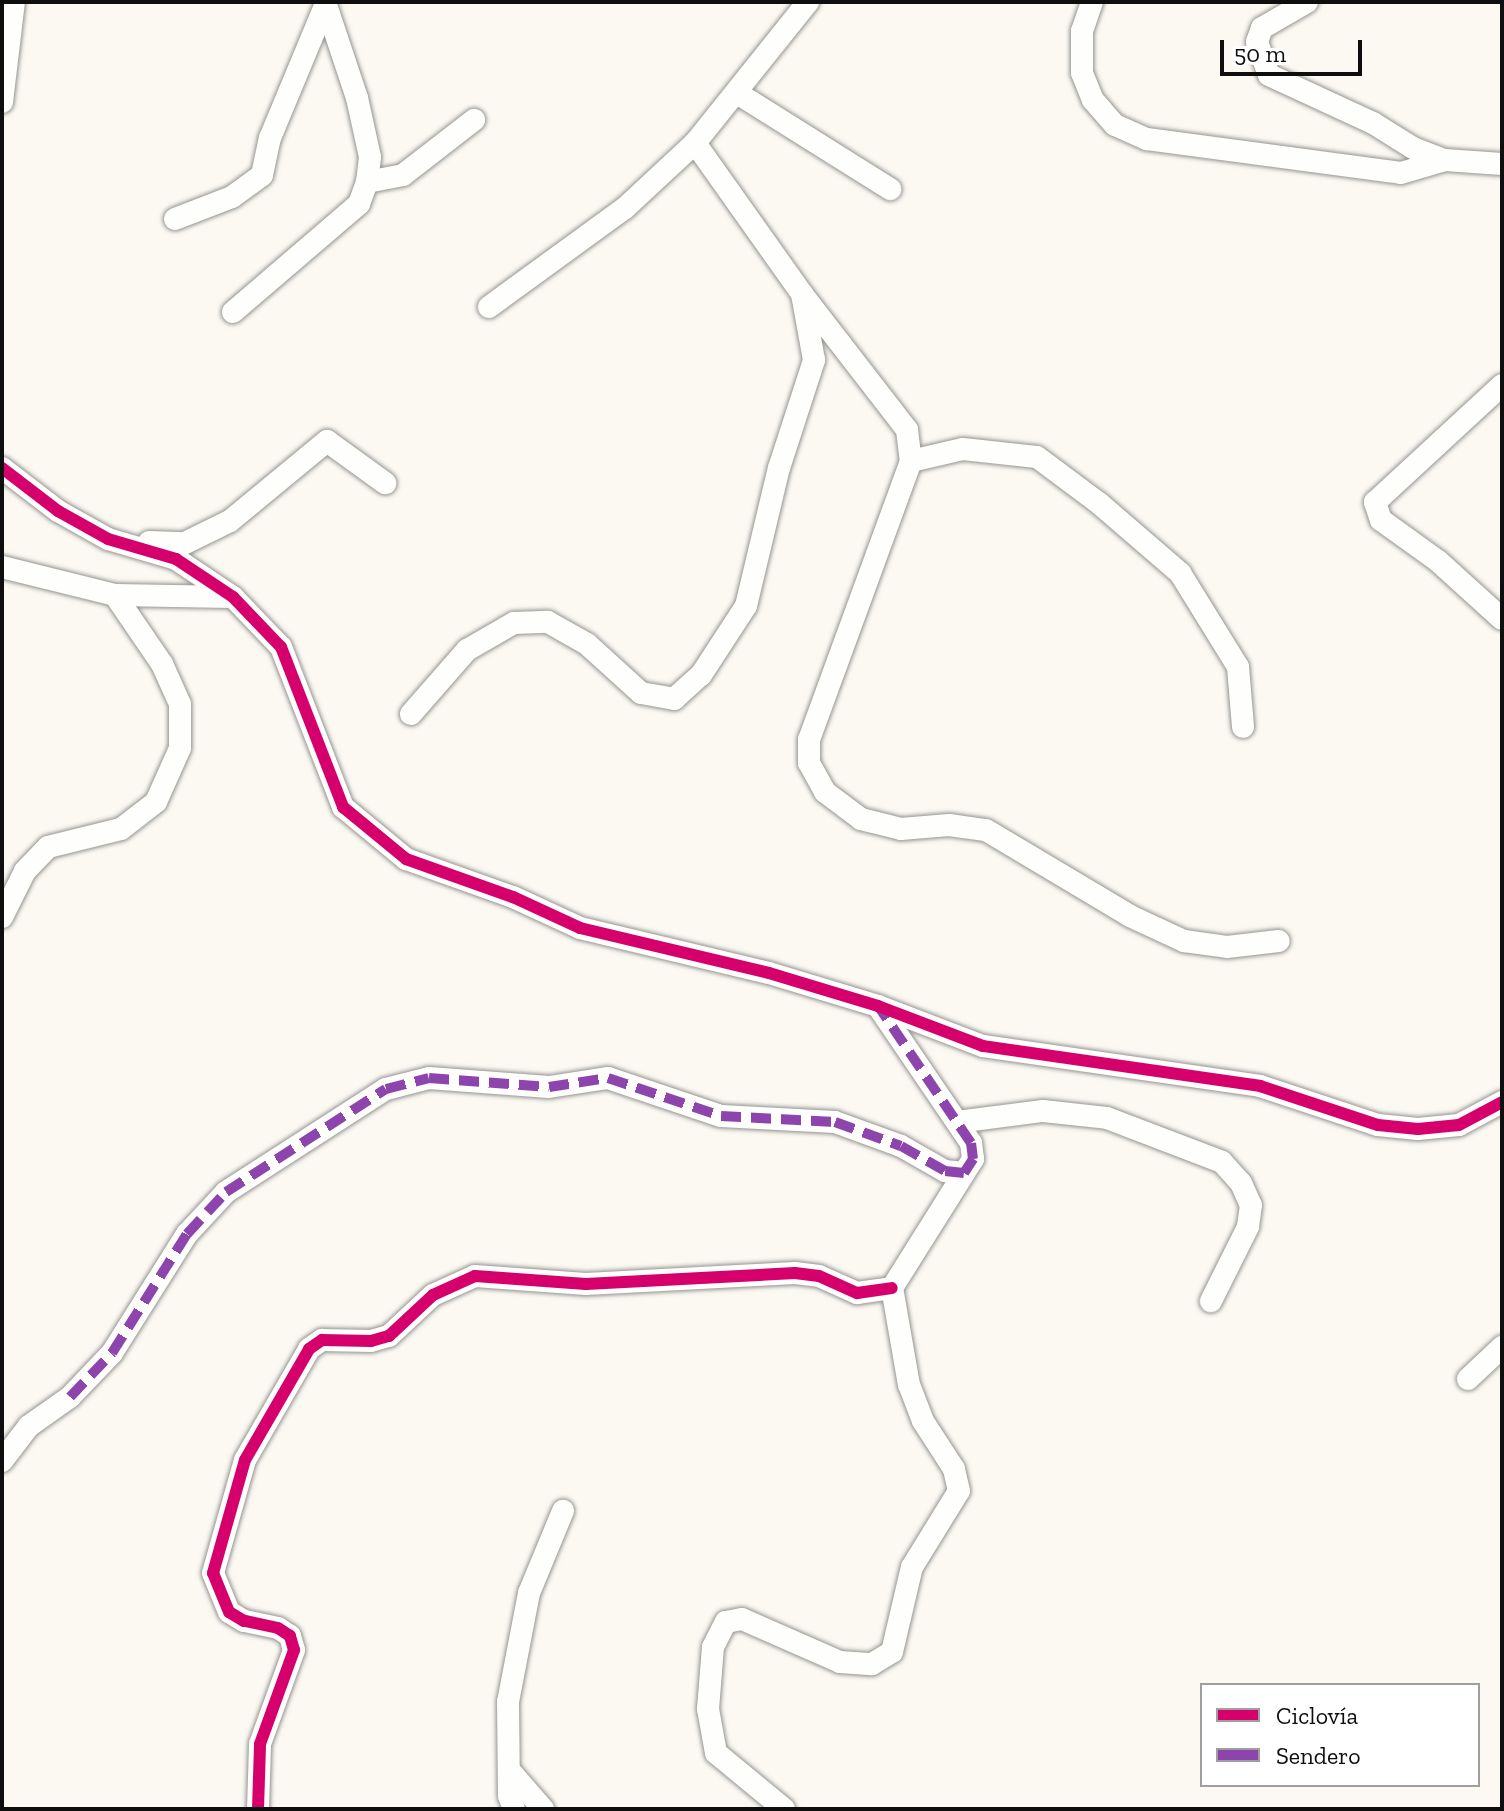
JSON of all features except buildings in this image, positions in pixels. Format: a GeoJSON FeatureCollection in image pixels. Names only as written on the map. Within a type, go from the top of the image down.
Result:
{"type":"FeatureCollection","features":[{"type":"Feature","properties":{"kind":"street"},"geometry":{"type":"LineString","coordinates":[[2,102],[14,2]]}},
{"type":"Feature","properties":{"kind":"street"},"geometry":{"type":"LineString","coordinates":[[489,307],[625,208],[695,143],[808,2]]}},
{"type":"Feature","properties":{"kind":"street"},"geometry":{"type":"LineString","coordinates":[[1092,2],[1082,31],[1082,73],[1093,100],[1115,125],[1147,139],[1388,173],[1445,160],[1502,164]]}},
{"type":"Feature","properties":{"kind":"street"},"geometry":{"type":"LineString","coordinates":[[1307,2],[1262,28],[1257,42],[1269,75],[1445,160]]}},
{"type":"Feature","properties":{"kind":"street"},"geometry":{"type":"LineString","coordinates":[[233,312],[359,204],[367,182],[370,157],[357,98],[325,4]]}},
{"type":"Feature","properties":{"kind":"street"},"geometry":{"type":"LineString","coordinates":[[175,219],[232,197],[262,175],[270,138],[325,4]]}},
{"type":"Feature","properties":{"kind":"street"},"geometry":{"type":"LineString","coordinates":[[737,93],[890,189]]}},
{"type":"Feature","properties":{"kind":"street"},"geometry":{"type":"LineString","coordinates":[[367,182],[403,175],[474,120]]}},
{"type":"Feature","properties":{"kind":"street"},"geometry":{"type":"LineString","coordinates":[[695,143],[802,294],[907,430],[911,461],[809,739],[809,763],[825,792],[861,819],[901,829],[949,825],[986,830],[1130,916],[1184,941],[1227,947],[1279,941]]}},
{"type":"Feature","properties":{"kind":"street"},"geometry":{"type":"LineString","coordinates":[[411,714],[467,650],[514,623],[548,622],[587,644],[641,693],[674,699],[701,675],[746,606],[779,468],[814,360],[802,294]]}},
{"type":"Feature","properties":{"kind":"street"},"geometry":{"type":"LineString","coordinates":[[1502,385],[1375,502],[1381,520],[1438,561],[1502,619]]}},
{"type":"Feature","properties":{"kind":"street"},"geometry":{"type":"LineString","coordinates":[[108,539],[185,543],[245,511],[327,441],[385,483]]}},
{"type":"Feature","properties":{"kind":"street"},"geometry":{"type":"LineString","coordinates":[[911,461],[963,449],[1037,457],[1100,504],[1180,573],[1238,667],[1243,727]]}},
{"type":"Feature","properties":{"kind":"street"},"geometry":{"type":"LineString","coordinates":[[2,468],[58,511],[108,539],[176,559],[233,597],[281,647],[343,807],[406,859],[513,897],[580,928],[667,946],[878,1006],[983,1046],[1260,1086],[1378,1125],[1418,1129],[1459,1125],[1502,1102]]}},
{"type":"Feature","properties":{"kind":"street"},"geometry":{"type":"LineString","coordinates":[[2,567],[115,595],[233,597]]}},
{"type":"Feature","properties":{"kind":"street"},"geometry":{"type":"LineString","coordinates":[[2,917],[25,871],[48,847],[121,829],[156,802],[180,748],[180,704],[162,664],[115,595]]}},
{"type":"Feature","properties":{"kind":"street"},"geometry":{"type":"LineString","coordinates":[[784,1809],[716,1753],[708,1709],[717,1634],[726,1622],[742,1619],[840,1662],[872,1664],[886,1658],[898,1634],[900,1604],[921,1545],[952,1508],[959,1491],[954,1469],[923,1421],[909,1385],[892,1288],[973,1159],[971,1143],[878,1006]]}},
{"type":"Feature","properties":{"kind":"street"},"geometry":{"type":"LineString","coordinates":[[2,1461],[29,1426],[70,1397],[112,1353],[187,1234],[226,1192],[386,1089],[429,1078],[549,1087],[608,1078],[721,1116],[835,1122],[901,1146],[945,1171],[964,1173]]}},
{"type":"Feature","properties":{"kind":"street"},"geometry":{"type":"LineString","coordinates":[[957,1122],[1043,1111],[1107,1118],[1222,1162],[1241,1183],[1251,1205],[1248,1227],[1211,1301]]}},
{"type":"Feature","properties":{"kind":"street"},"geometry":{"type":"LineString","coordinates":[[258,1809],[260,1744],[294,1650],[290,1636],[278,1628],[244,1621],[229,1612],[213,1573],[245,1460],[309,1349],[322,1340],[371,1341],[389,1336],[433,1295],[475,1276],[586,1284],[795,1273],[819,1276],[857,1293],[892,1288]]}},
{"type":"Feature","properties":{"kind":"street"},"geometry":{"type":"LineString","coordinates":[[1468,1379],[1502,1347]]}},
{"type":"Feature","properties":{"kind":"street"},"geometry":{"type":"LineString","coordinates":[[514,1809],[509,1770],[508,1702],[529,1593],[563,1511]]}},
{"type":"Feature","properties":{"kind":"street"},"geometry":{"type":"LineString","coordinates":[[509,1770],[543,1809]]}},
{"type":"Feature","properties":{"kind":"marked path"},"geometry":{"type":"LineString","coordinates":[[70,1397],[112,1353],[187,1234],[226,1192],[386,1089],[429,1078],[549,1087],[608,1078],[721,1116],[835,1122],[901,1146],[945,1171],[964,1173],[973,1159],[971,1143],[879,1007]]}},
{"type":"Feature","properties":{"kind":"cycle path"},"geometry":{"type":"LineString","coordinates":[[2,468],[58,511],[108,539],[176,559],[233,597],[281,647],[343,807],[406,859],[513,897],[580,928],[769,973],[878,1006],[983,1046],[1260,1086],[1378,1125],[1418,1129],[1459,1125],[1502,1102]]}},
{"type":"Feature","properties":{"kind":"cycle path"},"geometry":{"type":"LineString","coordinates":[[258,1809],[260,1744],[294,1650],[290,1636],[278,1628],[244,1621],[229,1612],[213,1573],[245,1460],[309,1349],[322,1340],[371,1341],[389,1336],[433,1295],[475,1276],[586,1284],[795,1273],[819,1276],[857,1293],[892,1288]]}}]}
